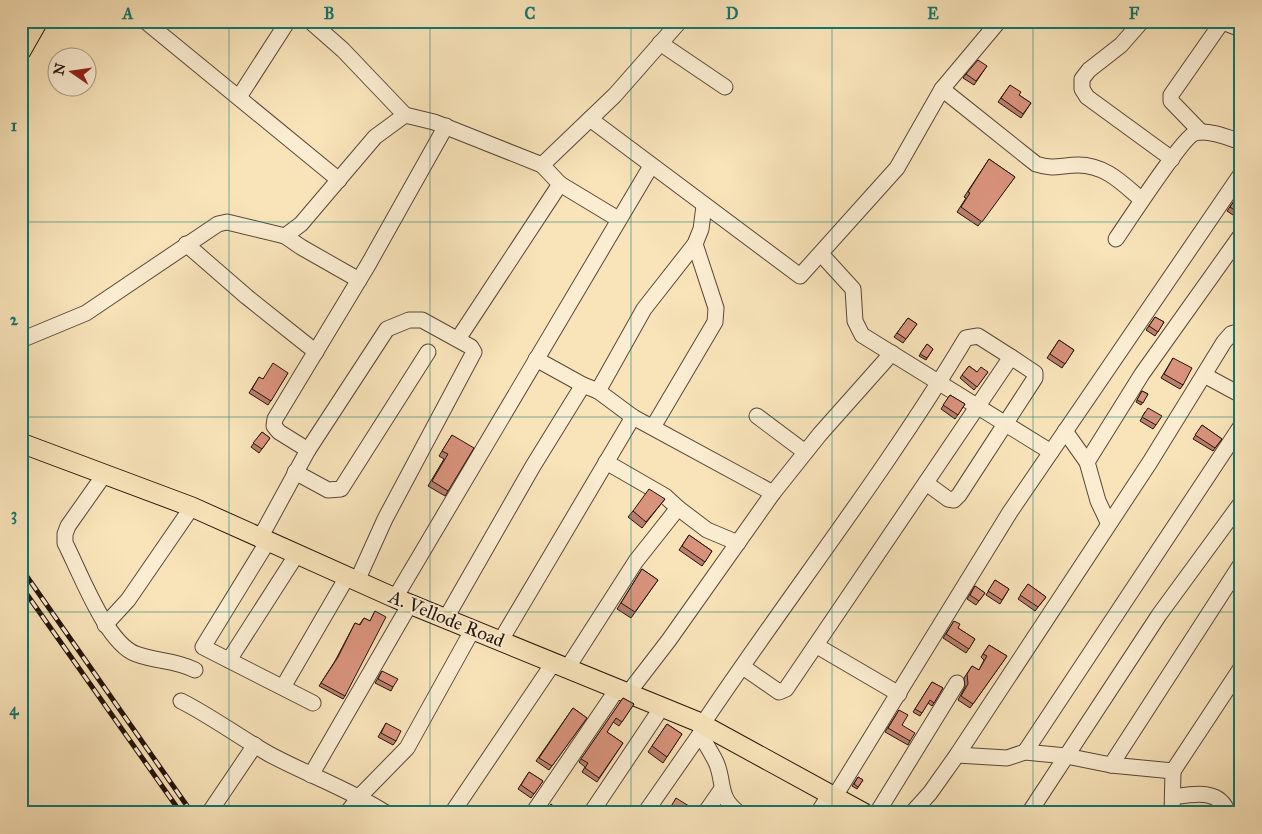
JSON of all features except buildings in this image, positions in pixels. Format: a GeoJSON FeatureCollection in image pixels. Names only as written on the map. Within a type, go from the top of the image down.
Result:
{"type":"FeatureCollection","features":[{"type":"Feature","properties":{"kind":"main road"},"geometry":{"type":"LineString","coordinates":[[21,51],[38,21]]}},
{"type":"Feature","properties":{"kind":"main road","name":"A. Vellode Road"},"geometry":{"type":"LineString","coordinates":[[21,443],[192,507],[403,601],[662,707],[701,730],[833,795],[864,813]]}},
{"type":"Feature","properties":{"kind":"street"},"geometry":{"type":"LineString","coordinates":[[145,21],[339,180]]}},
{"type":"Feature","properties":{"kind":"street"},"geometry":{"type":"LineString","coordinates":[[238,97],[288,21]]}},
{"type":"Feature","properties":{"kind":"street"},"geometry":{"type":"LineString","coordinates":[[310,21],[343,50],[406,115],[446,126],[542,165],[560,184],[618,219]]}},
{"type":"Feature","properties":{"kind":"street"},"geometry":{"type":"LineString","coordinates":[[542,165],[615,95],[680,21]]}},
{"type":"Feature","properties":{"kind":"street"},"geometry":{"type":"LineString","coordinates":[[590,119],[796,275],[804,274],[897,168],[942,89],[999,21]]}},
{"type":"Feature","properties":{"kind":"street"},"geometry":{"type":"LineString","coordinates":[[1142,21],[1121,45],[1089,70],[1082,79],[1082,89],[1087,97],[1172,159]]}},
{"type":"Feature","properties":{"kind":"street"},"geometry":{"type":"LineString","coordinates":[[1241,29],[1221,22],[1171,95],[1171,101],[1201,132],[1241,142]]}},
{"type":"Feature","properties":{"kind":"street"},"geometry":{"type":"LineString","coordinates":[[660,44],[725,87]]}},
{"type":"Feature","properties":{"kind":"street"},"geometry":{"type":"LineString","coordinates":[[942,89],[1036,164],[1050,169],[1079,165],[1097,167],[1107,171],[1142,200]]}},
{"type":"Feature","properties":{"kind":"street"},"geometry":{"type":"LineString","coordinates":[[285,236],[301,224],[375,137],[406,115]]}},
{"type":"Feature","properties":{"kind":"street"},"geometry":{"type":"LineString","coordinates":[[308,450],[279,432],[274,426],[275,419],[359,280],[446,126]]}},
{"type":"Feature","properties":{"kind":"street"},"geometry":{"type":"LineString","coordinates":[[1116,239],[1142,200],[1190,136],[1201,132]]}},
{"type":"Feature","properties":{"kind":"street"},"geometry":{"type":"LineString","coordinates":[[311,775],[403,601],[536,358],[651,166]]}},
{"type":"Feature","properties":{"kind":"street"},"geometry":{"type":"LineString","coordinates":[[818,813],[833,795],[899,694],[1010,512],[1241,174]]}},
{"type":"Feature","properties":{"kind":"street"},"geometry":{"type":"LineString","coordinates":[[458,339],[560,184]]}},
{"type":"Feature","properties":{"kind":"street"},"geometry":{"type":"LineString","coordinates":[[598,391],[644,310],[695,244],[701,230],[704,206]]}},
{"type":"Feature","properties":{"kind":"street"},"geometry":{"type":"LineString","coordinates":[[21,340],[86,313],[186,244],[218,224],[227,222],[285,236],[359,280]]}},
{"type":"Feature","properties":{"kind":"street"},"geometry":{"type":"LineString","coordinates":[[1087,462],[1142,374],[1241,235]]}},
{"type":"Feature","properties":{"kind":"street"},"geometry":{"type":"LineString","coordinates":[[186,244],[247,298],[316,352]]}},
{"type":"Feature","properties":{"kind":"street"},"geometry":{"type":"LineString","coordinates":[[653,427],[715,322],[716,308],[695,244]]}},
{"type":"Feature","properties":{"kind":"street"},"geometry":{"type":"LineString","coordinates":[[821,254],[853,289],[855,321],[859,330],[868,339],[940,381],[1051,452]]}},
{"type":"Feature","properties":{"kind":"street"},"geometry":{"type":"LineString","coordinates":[[283,687],[352,579],[472,358],[474,352],[471,346],[422,320],[409,320],[387,329],[295,472],[264,539],[203,647],[313,703]]}},
{"type":"Feature","properties":{"kind":"street"},"geometry":{"type":"LineString","coordinates":[[912,813],[930,793],[957,755],[1204,376],[1224,342],[1231,334],[1241,331]]}},
{"type":"Feature","properties":{"kind":"street"},"geometry":{"type":"LineString","coordinates":[[645,813],[743,667],[815,566],[940,381],[966,338],[978,336],[1034,373],[1035,378],[954,500],[948,499],[926,483]]}},
{"type":"Feature","properties":{"kind":"street"},"geometry":{"type":"LineString","coordinates":[[295,472],[328,490],[341,489],[428,352]]}},
{"type":"Feature","properties":{"kind":"street"},"geometry":{"type":"LineString","coordinates":[[533,813],[623,690],[738,543],[772,493],[805,452],[892,353]]}},
{"type":"Feature","properties":{"kind":"street"},"geometry":{"type":"LineString","coordinates":[[743,667],[779,692],[783,692],[817,646],[1011,357]]}},
{"type":"Feature","properties":{"kind":"street"},"geometry":{"type":"LineString","coordinates":[[536,358],[598,391],[633,417],[772,493]]}},
{"type":"Feature","properties":{"kind":"street"},"geometry":{"type":"LineString","coordinates":[[1204,376],[1241,395]]}},
{"type":"Feature","properties":{"kind":"street"},"geometry":{"type":"LineString","coordinates":[[446,618],[533,466],[583,384]]}},
{"type":"Feature","properties":{"kind":"street"},"geometry":{"type":"LineString","coordinates":[[757,416],[805,452]]}},
{"type":"Feature","properties":{"kind":"street"},"geometry":{"type":"LineString","coordinates":[[501,640],[633,417]]}},
{"type":"Feature","properties":{"kind":"street"},"geometry":{"type":"LineString","coordinates":[[1024,752],[1241,426]]}},
{"type":"Feature","properties":{"kind":"street"},"geometry":{"type":"LineString","coordinates":[[1065,431],[1087,462],[1098,502],[1108,522]]}},
{"type":"Feature","properties":{"kind":"street"},"geometry":{"type":"LineString","coordinates":[[606,462],[665,496],[707,530],[738,543]]}},
{"type":"Feature","properties":{"kind":"street"},"geometry":{"type":"LineString","coordinates":[[104,475],[64,534],[65,543],[105,625],[117,641],[128,650],[147,657],[174,661],[195,670]]}},
{"type":"Feature","properties":{"kind":"street"},"geometry":{"type":"LineString","coordinates":[[1029,813],[1159,615],[1241,503]]}},
{"type":"Feature","properties":{"kind":"street"},"geometry":{"type":"LineString","coordinates":[[105,625],[128,600],[192,507]]}},
{"type":"Feature","properties":{"kind":"street"},"geometry":{"type":"LineString","coordinates":[[452,813],[636,561],[678,508]]}},
{"type":"Feature","properties":{"kind":"street"},"geometry":{"type":"LineString","coordinates":[[229,660],[296,554]]}},
{"type":"Feature","properties":{"kind":"street"},"geometry":{"type":"LineString","coordinates":[[1111,765],[1241,564]]}},
{"type":"Feature","properties":{"kind":"street"},"geometry":{"type":"LineString","coordinates":[[347,813],[360,796],[407,748],[474,629]]}},
{"type":"Feature","properties":{"kind":"street"},"geometry":{"type":"LineString","coordinates":[[817,646],[899,694]]}},
{"type":"Feature","properties":{"kind":"street"},"geometry":{"type":"LineString","coordinates":[[1172,813],[1173,771],[1241,668]]}},
{"type":"Feature","properties":{"kind":"street"},"geometry":{"type":"LineString","coordinates":[[877,813],[958,683]]}},
{"type":"Feature","properties":{"kind":"street"},"geometry":{"type":"LineString","coordinates":[[181,700],[255,745],[311,775],[360,796],[386,813]]}},
{"type":"Feature","properties":{"kind":"street"},"geometry":{"type":"LineString","coordinates":[[592,813],[662,707]]}},
{"type":"Feature","properties":{"kind":"street"},"geometry":{"type":"LineString","coordinates":[[701,730],[716,762],[721,790],[726,799],[739,813]]}},
{"type":"Feature","properties":{"kind":"street"},"geometry":{"type":"LineString","coordinates":[[209,813],[255,745]]}},
{"type":"Feature","properties":{"kind":"street"},"geometry":{"type":"LineString","coordinates":[[957,755],[1007,758],[1024,752],[1066,756],[1111,765],[1173,771]]}},
{"type":"Feature","properties":{"kind":"street"},"geometry":{"type":"LineString","coordinates":[[705,813],[721,790]]}},
{"type":"Feature","properties":{"kind":"street"},"geometry":{"type":"LineString","coordinates":[[1173,797],[1209,794],[1219,798],[1228,813]]}},
{"type":"Feature","properties":{"kind":"railway"},"geometry":{"type":"LineString","coordinates":[[21,568],[192,813]]}},
{"type":"Feature","properties":{"kind":"railway"},"geometry":{"type":"LineString","coordinates":[[21,586],[181,813]]}}]}
